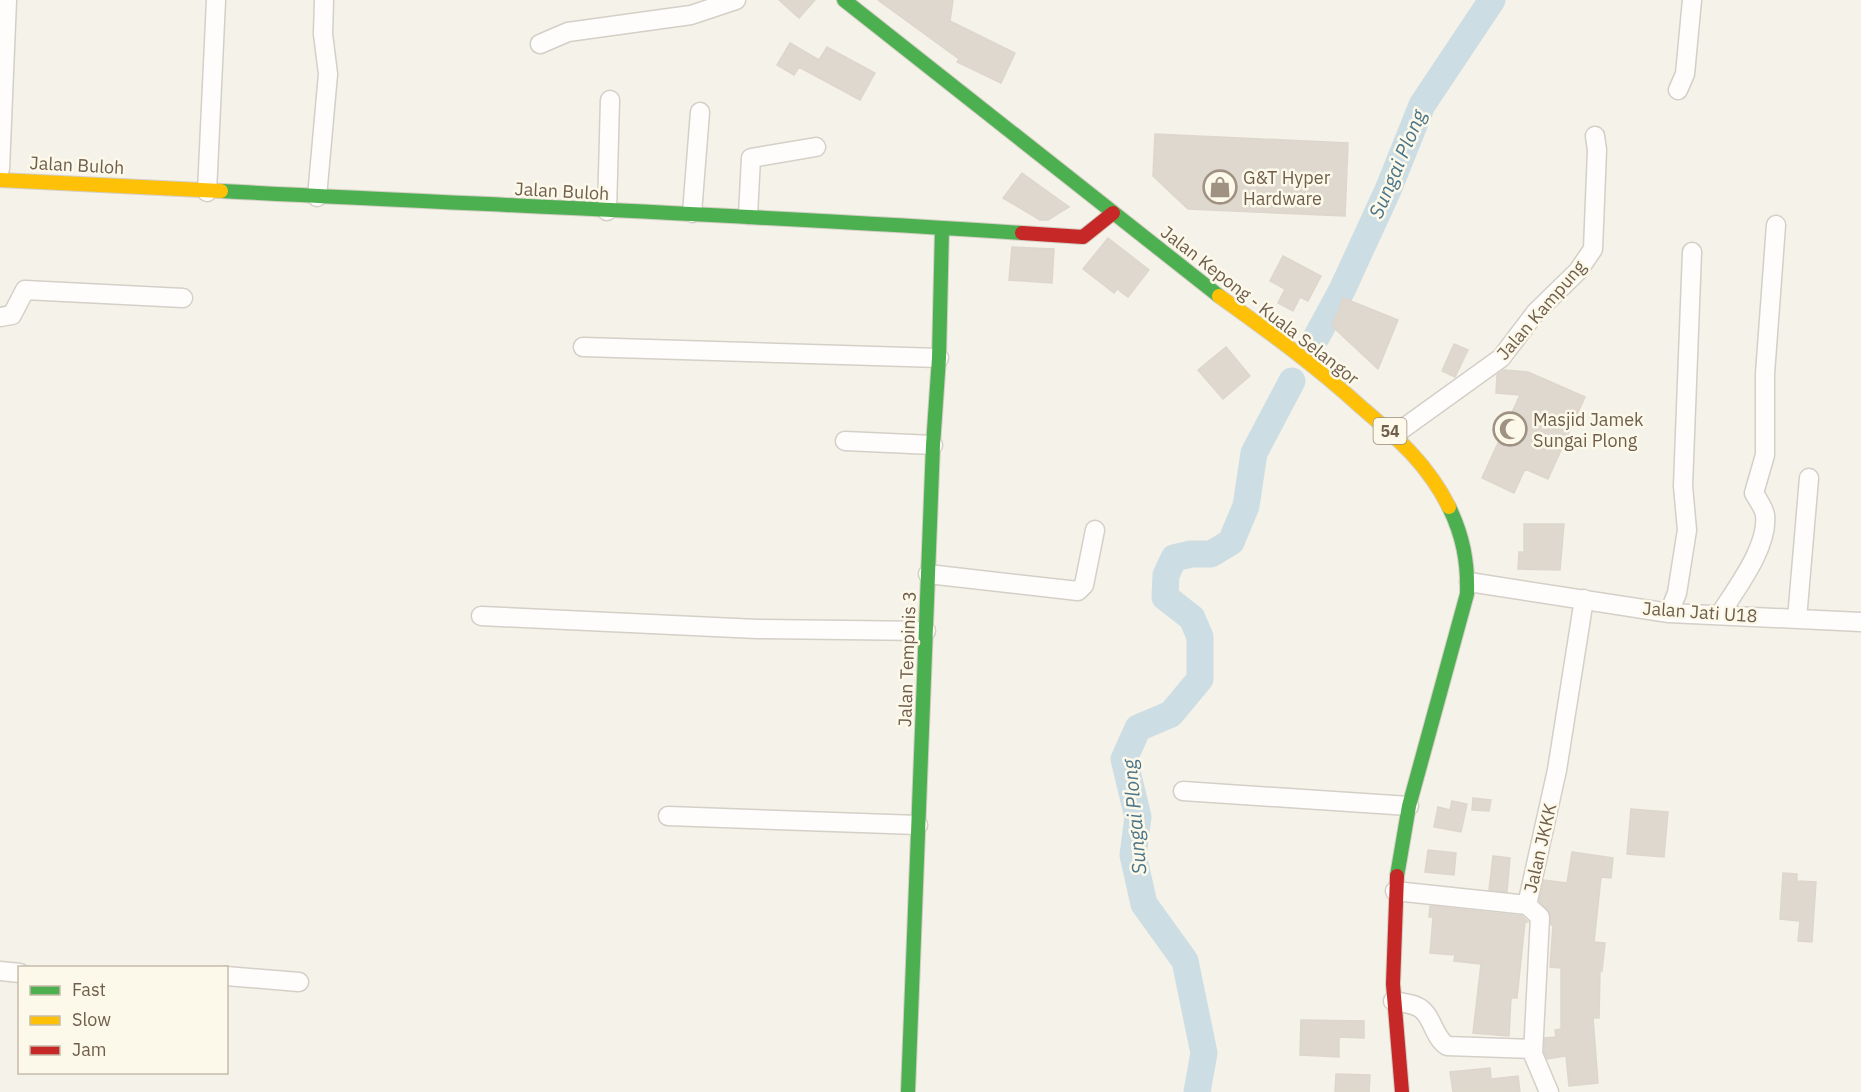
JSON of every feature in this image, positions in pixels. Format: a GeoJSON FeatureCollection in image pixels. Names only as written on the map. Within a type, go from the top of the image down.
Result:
{"type":"FeatureCollection","features":[{"type":"Feature","properties":{"kind":"main road","name":"Jalan Kepong - Kuala Selangor"},"geometry":{"type":"LineString","coordinates":[[844,0],[1210,289],[1312,363],[1413,452],[1439,487],[1454,517],[1468,562],[1469,582],[1461,623],[1409,806],[1395,891],[1391,947],[1393,1001],[1402,1092]]}},
{"type":"Feature","properties":{"kind":"main road","name":"Jalan Buloh"},"geometry":{"type":"LineString","coordinates":[[0,180],[607,211],[748,215],[1083,237],[1113,213]]}},
{"type":"Feature","properties":{"kind":"main road","name":"Jalan Tempinis 3"},"geometry":{"type":"LineString","coordinates":[[908,1092],[933,445],[939,358],[942,228]]}},
{"type":"Feature","properties":{"kind":"street"},"geometry":{"type":"LineString","coordinates":[[0,169],[2,60],[7,0]]}},
{"type":"Feature","properties":{"kind":"street"},"geometry":{"type":"LineString","coordinates":[[207,192],[216,0]]}},
{"type":"Feature","properties":{"kind":"street"},"geometry":{"type":"LineString","coordinates":[[317,197],[328,74],[323,34],[324,0]]}},
{"type":"Feature","properties":{"kind":"street"},"geometry":{"type":"LineString","coordinates":[[540,44],[568,32],[691,15],[736,0]]}},
{"type":"Feature","properties":{"kind":"street"},"geometry":{"type":"LineString","coordinates":[[1678,90],[1685,74],[1692,0]]}},
{"type":"Feature","properties":{"kind":"street"},"geometry":{"type":"LineString","coordinates":[[607,211],[610,100]]}},
{"type":"Feature","properties":{"kind":"street"},"geometry":{"type":"LineString","coordinates":[[692,213],[700,112]]}},
{"type":"Feature","properties":{"kind":"street","name":"Jalan Kampung"},"geometry":{"type":"LineString","coordinates":[[1394,435],[1501,358],[1536,312],[1578,271],[1593,249],[1597,150],[1595,136]]}},
{"type":"Feature","properties":{"kind":"street"},"geometry":{"type":"LineString","coordinates":[[748,215],[752,158],[816,147]]}},
{"type":"Feature","properties":{"kind":"street"},"geometry":{"type":"LineString","coordinates":[[1720,614],[1755,557],[1764,530],[1765,514],[1755,494],[1765,455],[1764,374],[1776,225]]}},
{"type":"Feature","properties":{"kind":"street"},"geometry":{"type":"LineString","coordinates":[[1669,613],[1677,593],[1687,530],[1683,486],[1692,252]]}},
{"type":"Feature","properties":{"kind":"street"},"geometry":{"type":"LineString","coordinates":[[0,317],[12,315],[25,290],[183,298]]}},
{"type":"Feature","properties":{"kind":"street"},"geometry":{"type":"LineString","coordinates":[[583,347],[939,358]]}},
{"type":"Feature","properties":{"kind":"street"},"geometry":{"type":"LineString","coordinates":[[845,441],[933,445]]}},
{"type":"Feature","properties":{"kind":"street"},"geometry":{"type":"LineString","coordinates":[[1797,619],[1809,478]]}},
{"type":"Feature","properties":{"kind":"street"},"geometry":{"type":"LineString","coordinates":[[928,574],[1078,591],[1084,585],[1095,530]]}},
{"type":"Feature","properties":{"kind":"street","name":"Jalan Jati U18"},"geometry":{"type":"LineString","coordinates":[[1469,582],[1669,613],[1861,622]]}},
{"type":"Feature","properties":{"kind":"street","name":"Jalan JKKK"},"geometry":{"type":"LineString","coordinates":[[1549,1092],[1533,1050],[1540,917],[1527,905],[1557,770],[1584,599]]}},
{"type":"Feature","properties":{"kind":"street"},"geometry":{"type":"LineString","coordinates":[[481,616],[757,629],[926,631]]}},
{"type":"Feature","properties":{"kind":"street"},"geometry":{"type":"LineString","coordinates":[[1183,791],[1409,806]]}},
{"type":"Feature","properties":{"kind":"street"},"geometry":{"type":"LineString","coordinates":[[668,816],[918,825]]}},
{"type":"Feature","properties":{"kind":"street"},"geometry":{"type":"LineString","coordinates":[[1395,891],[1527,905]]}},
{"type":"Feature","properties":{"kind":"street"},"geometry":{"type":"LineString","coordinates":[[0,971],[18,973]]}},
{"type":"Feature","properties":{"kind":"street"},"geometry":{"type":"LineString","coordinates":[[228,976],[299,982]]}},
{"type":"Feature","properties":{"kind":"street"},"geometry":{"type":"LineString","coordinates":[[1393,1001],[1416,1006],[1425,1013],[1438,1041],[1447,1046],[1533,1050]]}},
{"type":"Feature","properties":{"kind":"building"},"geometry":{"type":"Polygon","coordinates":[[[779,0],[815,0],[799,18],[779,0]]]}},
{"type":"Feature","properties":{"kind":"building"},"geometry":{"type":"Polygon","coordinates":[[[878,0],[953,0],[950,21],[1015,53],[1001,83],[957,62],[959,59],[878,0]]]}},
{"type":"Feature","properties":{"kind":"building"},"geometry":{"type":"Polygon","coordinates":[[[790,43],[819,60],[827,47],[875,73],[860,100],[799,67],[794,75],[777,65],[790,43]]]}},
{"type":"Feature","properties":{"kind":"building"},"geometry":{"type":"Polygon","coordinates":[[[1155,134],[1348,143],[1345,216],[1188,209],[1153,176],[1155,134]]]}},
{"type":"Feature","properties":{"kind":"building"},"geometry":{"type":"Polygon","coordinates":[[[1022,173],[1069,207],[1048,220],[1040,220],[1003,198],[1022,173]]]}},
{"type":"Feature","properties":{"kind":"building"},"geometry":{"type":"Polygon","coordinates":[[[1108,238],[1149,270],[1128,297],[1117,289],[1114,293],[1083,269],[1108,238]]]}},
{"type":"Feature","properties":{"kind":"building"},"geometry":{"type":"Polygon","coordinates":[[[1012,247],[1054,249],[1052,283],[1009,280],[1012,247]]]}},
{"type":"Feature","properties":{"kind":"building"},"geometry":{"type":"Polygon","coordinates":[[[1283,256],[1321,276],[1308,301],[1300,297],[1293,311],[1278,303],[1285,289],[1270,281],[1283,256]]]}},
{"type":"Feature","properties":{"kind":"building"},"geometry":{"type":"Polygon","coordinates":[[[1343,298],[1398,320],[1378,369],[1332,326],[1343,298]]]}},
{"type":"Feature","properties":{"kind":"building"},"geometry":{"type":"Polygon","coordinates":[[[1454,344],[1468,350],[1455,377],[1442,371],[1454,344]]]}},
{"type":"Feature","properties":{"kind":"building"},"geometry":{"type":"Polygon","coordinates":[[[1226,347],[1250,376],[1223,399],[1198,370],[1226,347]]]}},
{"type":"Feature","properties":{"kind":"building"},"geometry":{"type":"Polygon","coordinates":[[[1504,370],[1528,372],[1585,397],[1548,479],[1525,469],[1514,493],[1482,478],[1520,395],[1496,393],[1497,375],[1504,370]]]}},
{"type":"Feature","properties":{"kind":"building"},"geometry":{"type":"Polygon","coordinates":[[[1524,524],[1564,524],[1560,570],[1518,569],[1519,552],[1524,552],[1524,524]]]}},
{"type":"Feature","properties":{"kind":"building"},"geometry":{"type":"Polygon","coordinates":[[[1473,798],[1491,800],[1489,811],[1472,810],[1473,798]]]}},
{"type":"Feature","properties":{"kind":"building"},"geometry":{"type":"Polygon","coordinates":[[[1452,801],[1467,804],[1461,832],[1434,827],[1438,807],[1450,810],[1452,801]]]}},
{"type":"Feature","properties":{"kind":"building"},"geometry":{"type":"Polygon","coordinates":[[[1631,809],[1668,812],[1664,857],[1627,854],[1631,809]]]}},
{"type":"Feature","properties":{"kind":"building"},"geometry":{"type":"Polygon","coordinates":[[[1428,850],[1456,853],[1454,875],[1425,872],[1428,850]]]}},
{"type":"Feature","properties":{"kind":"building"},"geometry":{"type":"Polygon","coordinates":[[[1572,852],[1613,858],[1611,878],[1601,877],[1594,942],[1605,943],[1602,971],[1600,971],[1599,1018],[1593,1018],[1598,1083],[1569,1086],[1566,1056],[1547,1059],[1544,1052],[1545,1038],[1556,1037],[1555,1030],[1561,1029],[1561,968],[1550,967],[1553,925],[1551,925],[1550,912],[1539,901],[1544,880],[1567,883],[1572,852]]]}},
{"type":"Feature","properties":{"kind":"building"},"geometry":{"type":"Polygon","coordinates":[[[1493,856],[1510,858],[1507,892],[1489,890],[1493,856]]]}},
{"type":"Feature","properties":{"kind":"building"},"geometry":{"type":"Polygon","coordinates":[[[1783,873],[1797,874],[1797,881],[1816,882],[1812,942],[1798,941],[1800,921],[1780,919],[1783,873]]]}},
{"type":"Feature","properties":{"kind":"building"},"geometry":{"type":"Polygon","coordinates":[[[1430,906],[1522,916],[1528,922],[1525,922],[1517,998],[1511,998],[1509,1036],[1473,1033],[1481,964],[1454,961],[1455,955],[1430,953],[1433,917],[1429,917],[1430,906]]]}},
{"type":"Feature","properties":{"kind":"building"},"geometry":{"type":"Polygon","coordinates":[[[1301,1020],[1364,1021],[1364,1038],[1339,1037],[1339,1057],[1300,1055],[1301,1020]]]}},
{"type":"Feature","properties":{"kind":"building"},"geometry":{"type":"Polygon","coordinates":[[[1490,1068],[1491,1079],[1518,1076],[1520,1092],[1453,1092],[1450,1072],[1490,1068]]]}},
{"type":"Feature","properties":{"kind":"building"},"geometry":{"type":"Polygon","coordinates":[[[1336,1074],[1370,1075],[1369,1092],[1335,1092],[1336,1074]]]}},
{"type":"Feature","properties":{"kind":"waterway","name":"Sungai Plong"},"geometry":{"type":"LineString","coordinates":[[1317,336],[1342,290],[1388,190],[1422,105],[1492,0]]}},
{"type":"Feature","properties":{"kind":"waterway","name":"Sungai Plong"},"geometry":{"type":"LineString","coordinates":[[1197,1092],[1204,1053],[1185,961],[1144,904],[1133,855],[1138,817],[1124,759],[1138,728],[1171,714],[1200,679],[1200,637],[1192,618],[1165,597],[1166,575],[1174,558],[1191,554],[1211,554],[1231,542],[1246,506],[1254,453],[1292,381]]}},
{"type":"Feature","properties":{"kind":"traffic: fast"},"geometry":{"type":"LineString","coordinates":[[844,0],[1219,296]]}},
{"type":"Feature","properties":{"kind":"traffic: fast"},"geometry":{"type":"LineString","coordinates":[[221,191],[722,215],[1022,233]]}},
{"type":"Feature","properties":{"kind":"traffic: fast"},"geometry":{"type":"LineString","coordinates":[[908,1092],[933,445],[939,358],[942,228]]}},
{"type":"Feature","properties":{"kind":"traffic: fast"},"geometry":{"type":"LineString","coordinates":[[1397,876],[1409,806],[1467,594],[1464,549],[1449,507]]}},
{"type":"Feature","properties":{"kind":"traffic: slow"},"geometry":{"type":"LineString","coordinates":[[0,180],[221,191]]}},
{"type":"Feature","properties":{"kind":"traffic: slow"},"geometry":{"type":"LineString","coordinates":[[1219,296],[1309,363],[1387,430],[1421,464],[1449,507]]}},
{"type":"Feature","properties":{"kind":"traffic: jam"},"geometry":{"type":"LineString","coordinates":[[1022,233],[1083,237],[1113,213]]}},
{"type":"Feature","properties":{"kind":"traffic: jam"},"geometry":{"type":"LineString","coordinates":[[1397,876],[1393,984],[1402,1092]]}},
{"type":"Feature","properties":{"kind":"place","name":"G&T Hyper Hardware"},"geometry":{"type":"Point","coordinates":[1220,187]}},
{"type":"Feature","properties":{"kind":"place","name":"Masjid Jamek Sungai Plong"},"geometry":{"type":"Point","coordinates":[1510,429]}}]}
